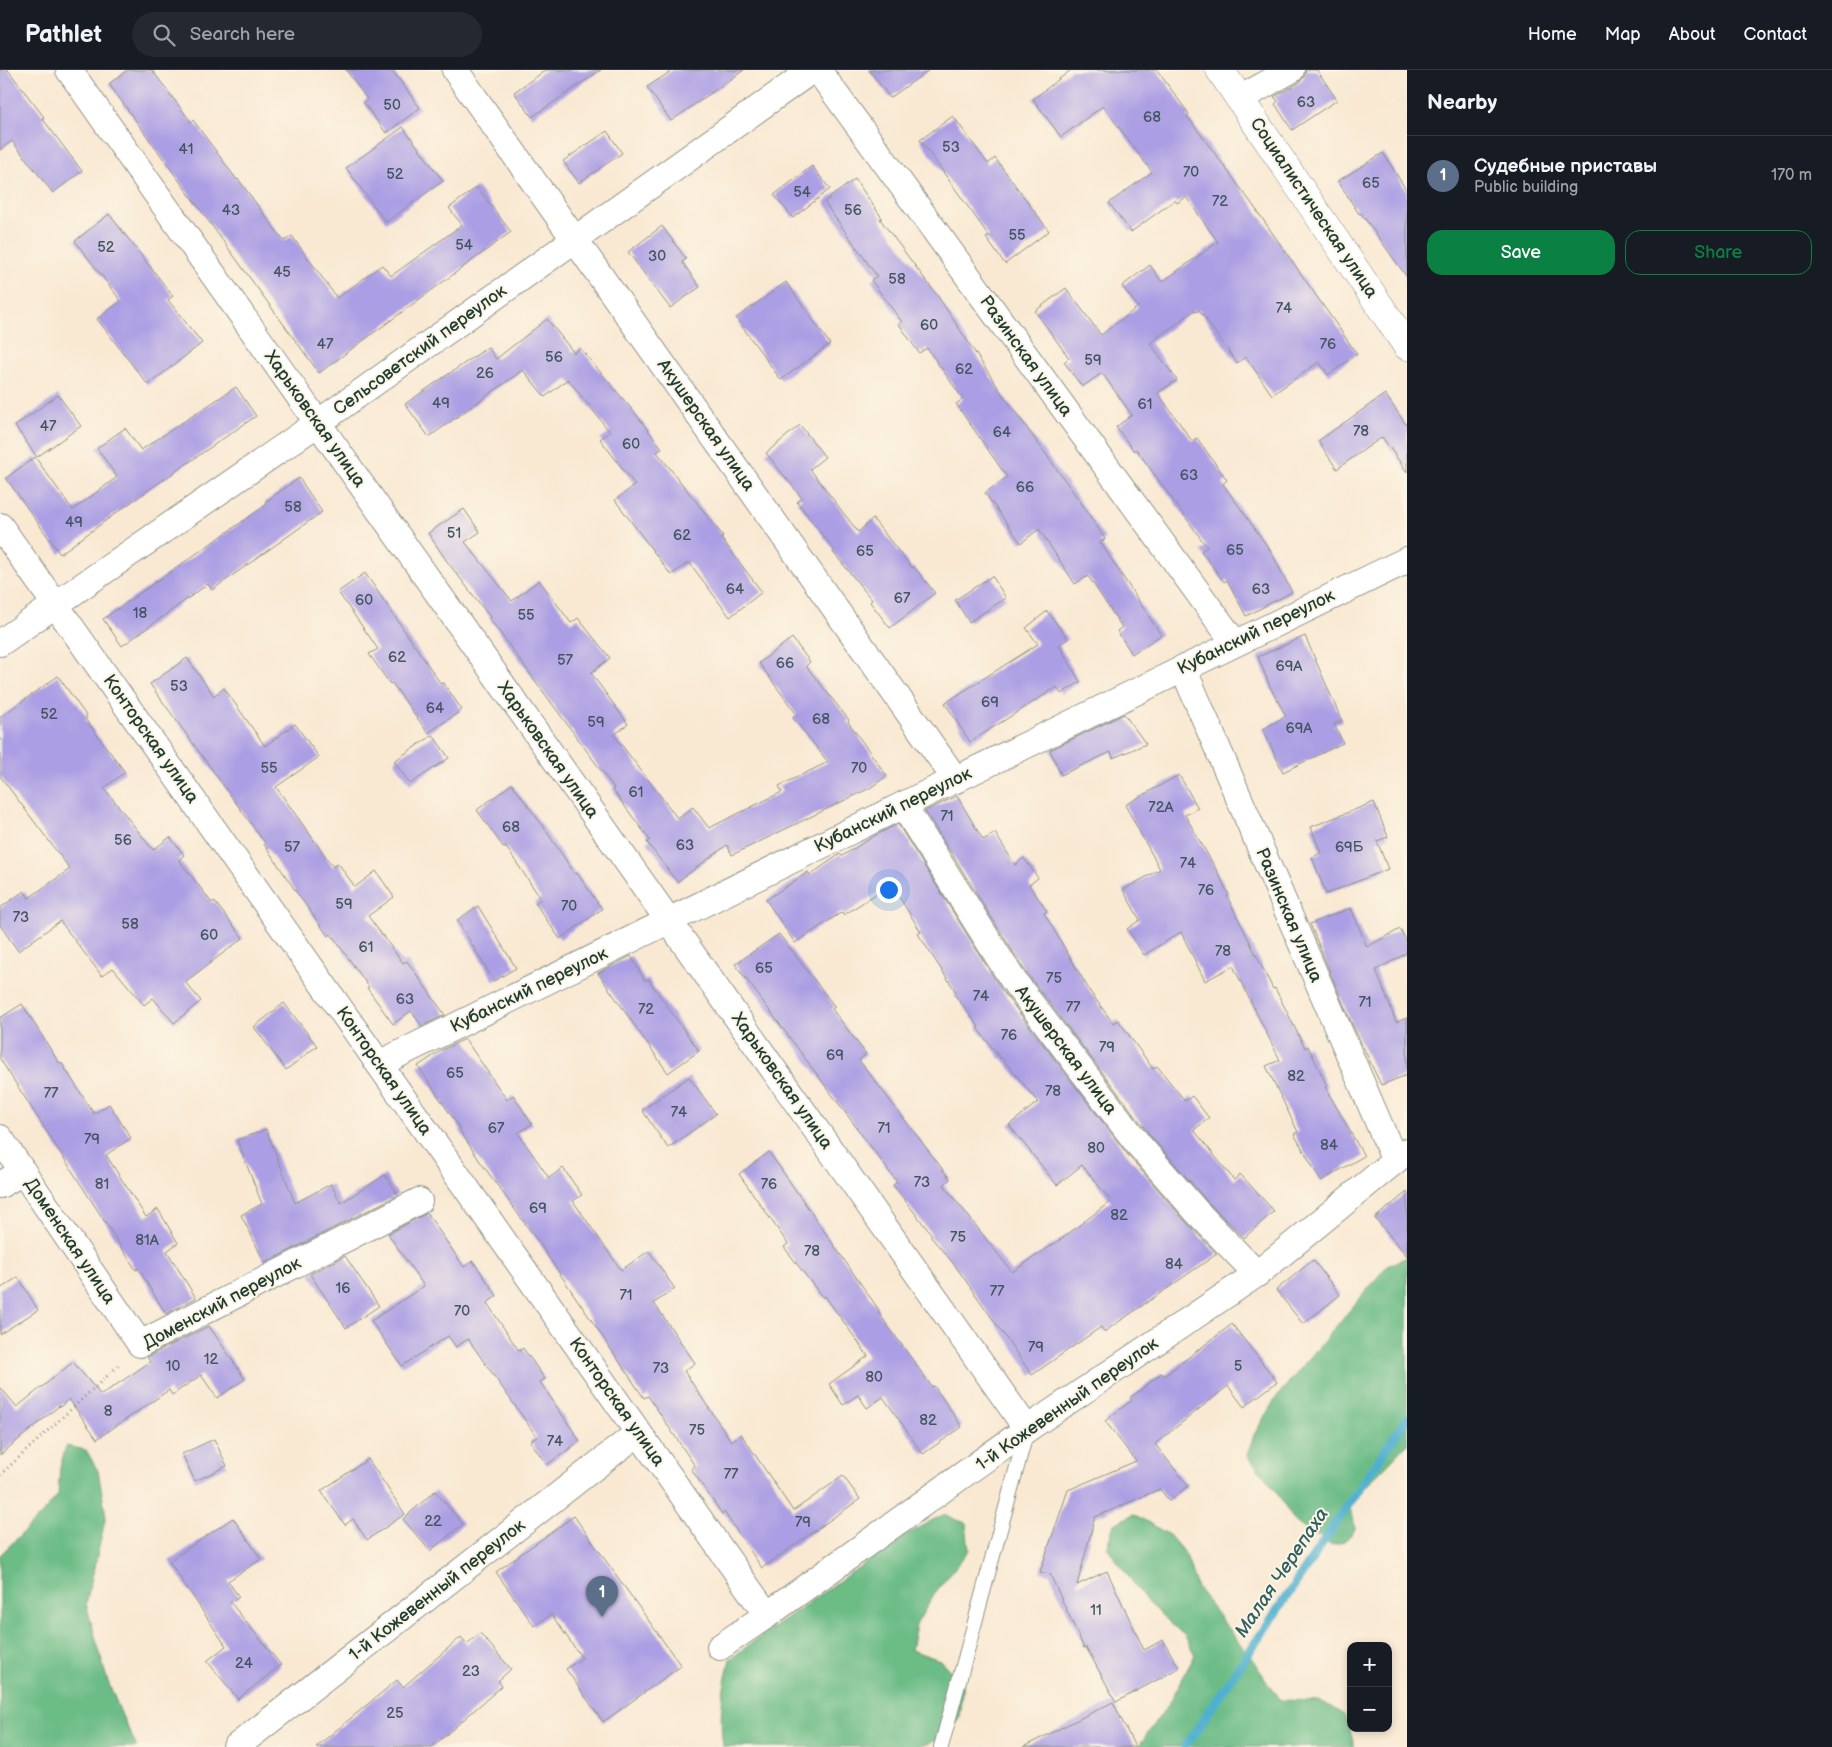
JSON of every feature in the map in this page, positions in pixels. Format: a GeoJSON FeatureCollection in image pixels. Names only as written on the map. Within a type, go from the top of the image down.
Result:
{"type":"FeatureCollection","features":[{"type":"Feature","properties":{"kind":"street","name":"Харьковская улица"},"geometry":{"type":"LineString","coordinates":[[69,70],[1027,1430]]}},
{"type":"Feature","properties":{"kind":"street","name":"Акушерская улица"},"geometry":{"type":"LineString","coordinates":[[455,70],[956,780]]}},
{"type":"Feature","properties":{"kind":"street","name":"Сельсоветский переулок"},"geometry":{"type":"LineString","coordinates":[[0,643],[318,423],[812,70]]}},
{"type":"Feature","properties":{"kind":"street","name":"Разинская улица"},"geometry":{"type":"LineString","coordinates":[[818,70],[1234,642]]}},
{"type":"Feature","properties":{"kind":"street","name":"Социалистическая улица"},"geometry":{"type":"LineString","coordinates":[[1220,70],[1241,98],[1407,346]]}},
{"type":"Feature","properties":{"kind":"street"},"geometry":{"type":"LineString","coordinates":[[1241,98],[1291,70]]}},
{"type":"Feature","properties":{"kind":"street","name":"Конторская улица"},"geometry":{"type":"LineString","coordinates":[[0,526],[767,1615]]}},
{"type":"Feature","properties":{"kind":"street","name":"Кубанский переулок"},"geometry":{"type":"LineString","coordinates":[[379,1064],[903,804],[956,780],[1234,642],[1407,560]]}},
{"type":"Feature","properties":{"kind":"street","name":"Разинская улица"},"geometry":{"type":"LineString","coordinates":[[1183,668],[1401,1156]]}},
{"type":"Feature","properties":{"kind":"street","name":"Акушерская улица"},"geometry":{"type":"LineString","coordinates":[[903,804],[1013,980],[1138,1144],[1197,1212],[1258,1274]]}},
{"type":"Feature","properties":{"kind":"street","name":"Доменская улица"},"geometry":{"type":"LineString","coordinates":[[0,1138],[140,1344]]}},
{"type":"Feature","properties":{"kind":"street","name":"1-й Кожевенный переулок"},"geometry":{"type":"LineString","coordinates":[[720,1647],[1027,1430],[1258,1274],[1401,1156]]}},
{"type":"Feature","properties":{"kind":"street"},"geometry":{"type":"LineString","coordinates":[[0,1185],[23,1172]]}},
{"type":"Feature","properties":{"kind":"street","name":"Доменский переулок"},"geometry":{"type":"LineString","coordinates":[[140,1344],[419,1201]]}},
{"type":"Feature","properties":{"kind":"street","name":"1-й Кожевенный переулок"},"geometry":{"type":"LineString","coordinates":[[236,1747],[638,1433]]}},
{"type":"Feature","properties":{"kind":"lane"},"geometry":{"type":"LineString","coordinates":[[941,1747],[1027,1430]]}},
{"type":"Feature","properties":{"kind":"path","name":"Доменский переулок"},"geometry":{"type":"LineString","coordinates":[[0,1474],[106,1379],[140,1344]]}},
{"type":"Feature","properties":{"kind":"green space"},"geometry":{"type":"Polygon","coordinates":[[[1407,1257],[1407,1444],[1348,1505],[1355,1529],[1352,1533],[1342,1542],[1330,1545],[1323,1538],[1311,1533],[1295,1522],[1274,1488],[1247,1455],[1254,1435],[1275,1399],[1387,1266],[1407,1257]]]}},
{"type":"Feature","properties":{"kind":"green space"},"geometry":{"type":"Polygon","coordinates":[[[66,1446],[86,1450],[98,1471],[106,1516],[86,1604],[107,1679],[137,1747],[0,1747],[0,1555],[41,1515],[58,1495],[60,1467],[66,1446]]]}},
{"type":"Feature","properties":{"kind":"green space"},"geometry":{"type":"Polygon","coordinates":[[[1134,1514],[1169,1535],[1186,1555],[1197,1588],[1252,1659],[1280,1700],[1321,1701],[1344,1715],[1347,1723],[1347,1732],[1350,1732],[1353,1740],[1353,1747],[1138,1747],[1170,1702],[1195,1655],[1185,1636],[1148,1603],[1107,1547],[1114,1524],[1134,1514]]]}},
{"type":"Feature","properties":{"kind":"green space"},"geometry":{"type":"Polygon","coordinates":[[[943,1515],[966,1523],[969,1550],[934,1594],[916,1625],[911,1650],[940,1660],[963,1684],[959,1717],[949,1736],[918,1747],[723,1747],[722,1703],[730,1659],[887,1548],[943,1515]]]}},
{"type":"Feature","properties":{"kind":"building"},"geometry":{"type":"Polygon","coordinates":[[[0,70],[8,70],[82,171],[53,193],[12,141],[0,150],[0,70]]]}},
{"type":"Feature","properties":{"kind":"building"},"geometry":{"type":"Polygon","coordinates":[[[127,70],[152,70],[191,122],[193,120],[284,241],[292,236],[337,298],[382,265],[391,276],[462,225],[449,208],[477,187],[511,232],[319,373],[109,84],[127,70]]]}},
{"type":"Feature","properties":{"kind":"building"},"geometry":{"type":"Polygon","coordinates":[[[346,70],[392,70],[420,108],[386,133],[363,102],[367,99],[346,70]]]}},
{"type":"Feature","properties":{"kind":"building"},"geometry":{"type":"Polygon","coordinates":[[[546,70],[601,70],[532,117],[514,92],[546,70]]]}},
{"type":"Feature","properties":{"kind":"building"},"geometry":{"type":"Polygon","coordinates":[[[673,70],[744,70],[671,121],[647,87],[673,70]]]}},
{"type":"Feature","properties":{"kind":"building"},"geometry":{"type":"Polygon","coordinates":[[[869,70],[929,70],[890,98],[869,70]]]}},
{"type":"Feature","properties":{"kind":"building"},"geometry":{"type":"Polygon","coordinates":[[[1071,70],[1157,70],[1189,114],[1187,116],[1250,201],[1357,354],[1328,375],[1319,362],[1272,395],[1246,357],[1237,363],[1199,310],[1196,312],[1195,310],[1150,343],[1177,380],[1158,393],[1192,441],[1197,438],[1227,480],[1223,484],[1270,550],[1292,592],[1246,616],[1227,580],[1224,582],[1201,551],[1207,547],[1136,449],[1134,451],[1116,427],[1132,415],[1102,373],[1082,387],[1064,362],[1069,358],[1035,311],[1066,288],[1101,335],[1138,307],[1122,286],[1150,265],[1162,282],[1218,242],[1186,197],[1177,203],[1175,200],[1131,232],[1109,203],[1152,172],[1103,106],[1061,137],[1033,99],[1071,70]]]}},
{"type":"Feature","properties":{"kind":"building"},"geometry":{"type":"Polygon","coordinates":[[[1306,70],[1317,70],[1337,100],[1292,130],[1275,104],[1278,101],[1274,97],[1299,83],[1304,77],[1306,70]]]}},
{"type":"Feature","properties":{"kind":"building"},"geometry":{"type":"Polygon","coordinates":[[[953,116],[988,164],[995,158],[1049,231],[1005,264],[986,238],[989,236],[920,140],[953,116]]]}},
{"type":"Feature","properties":{"kind":"building"},"geometry":{"type":"Polygon","coordinates":[[[403,127],[443,181],[386,222],[346,168],[403,127]]]}},
{"type":"Feature","properties":{"kind":"building"},"geometry":{"type":"Polygon","coordinates":[[[607,131],[622,153],[579,183],[563,161],[607,131]]]}},
{"type":"Feature","properties":{"kind":"building"},"geometry":{"type":"Polygon","coordinates":[[[1383,153],[1407,191],[1407,277],[1361,213],[1359,214],[1338,181],[1383,153]]]}},
{"type":"Feature","properties":{"kind":"building"},"geometry":{"type":"Polygon","coordinates":[[[812,166],[830,189],[793,218],[774,195],[812,166]]]}},
{"type":"Feature","properties":{"kind":"building"},"geometry":{"type":"Polygon","coordinates":[[[855,179],[882,218],[880,219],[939,298],[1001,392],[1082,504],[1105,539],[1100,542],[1161,635],[1132,654],[1117,631],[1122,627],[1088,576],[1075,584],[1039,529],[1021,543],[985,493],[1007,477],[956,404],[963,399],[927,348],[919,353],[899,324],[902,322],[871,280],[877,276],[824,202],[855,179]]]}},
{"type":"Feature","properties":{"kind":"building"},"geometry":{"type":"Polygon","coordinates":[[[109,214],[173,296],[168,300],[202,343],[148,385],[97,319],[121,301],[75,241],[109,214]]]}},
{"type":"Feature","properties":{"kind":"building"},"geometry":{"type":"Polygon","coordinates":[[[662,226],[686,259],[682,262],[700,287],[670,308],[628,252],[662,226]]]}},
{"type":"Feature","properties":{"kind":"building"},"geometry":{"type":"Polygon","coordinates":[[[786,282],[830,344],[781,380],[736,318],[786,282]]]}},
{"type":"Feature","properties":{"kind":"building"},"geometry":{"type":"Polygon","coordinates":[[[547,319],[574,353],[580,348],[635,413],[662,448],[657,452],[723,536],[721,538],[762,592],[730,617],[689,562],[671,575],[615,500],[635,485],[600,439],[610,432],[568,379],[545,397],[523,370],[429,437],[405,404],[488,347],[496,359],[547,319]]]}},
{"type":"Feature","properties":{"kind":"building"},"geometry":{"type":"Polygon","coordinates":[[[236,387],[256,416],[134,500],[60,554],[6,478],[35,457],[73,510],[117,477],[97,448],[125,428],[141,450],[236,387]]]}},
{"type":"Feature","properties":{"kind":"building"},"geometry":{"type":"Polygon","coordinates":[[[1385,394],[1407,426],[1407,472],[1382,437],[1337,469],[1318,441],[1385,394]]]}},
{"type":"Feature","properties":{"kind":"building"},"geometry":{"type":"Polygon","coordinates":[[[58,395],[81,426],[37,457],[15,426],[58,395]]]}},
{"type":"Feature","properties":{"kind":"building"},"geometry":{"type":"Polygon","coordinates":[[[800,425],[825,457],[810,469],[858,532],[873,519],[912,568],[914,567],[935,593],[890,628],[870,602],[872,600],[833,552],[834,550],[797,502],[802,498],[766,453],[800,425]]]}},
{"type":"Feature","properties":{"kind":"building"},"geometry":{"type":"Polygon","coordinates":[[[299,478],[322,512],[212,590],[208,584],[122,646],[103,619],[266,505],[265,502],[299,478]]]}},
{"type":"Feature","properties":{"kind":"building"},"geometry":{"type":"Polygon","coordinates":[[[464,509],[480,532],[465,542],[512,601],[539,580],[571,623],[578,618],[610,658],[591,673],[628,724],[614,735],[678,819],[693,807],[709,828],[782,792],[779,786],[828,762],[793,718],[797,715],[759,663],[792,638],[810,662],[806,666],[849,720],[848,722],[887,776],[870,788],[732,855],[727,845],[677,882],[647,842],[650,840],[612,789],[614,788],[428,533],[464,509]]]}},
{"type":"Feature","properties":{"kind":"building"},"geometry":{"type":"Polygon","coordinates":[[[365,573],[441,684],[443,682],[462,710],[428,733],[369,654],[378,649],[338,592],[365,573]]]}},
{"type":"Feature","properties":{"kind":"building"},"geometry":{"type":"Polygon","coordinates":[[[992,576],[1006,598],[969,622],[955,600],[992,576]]]}},
{"type":"Feature","properties":{"kind":"building"},"geometry":{"type":"Polygon","coordinates":[[[1047,611],[1068,639],[1059,645],[1080,682],[1061,694],[1057,687],[970,742],[945,703],[1038,644],[1026,628],[1047,611]]]}},
{"type":"Feature","properties":{"kind":"building"},"geometry":{"type":"Polygon","coordinates":[[[1305,636],[1342,721],[1334,724],[1343,743],[1283,772],[1263,729],[1286,716],[1271,689],[1258,657],[1305,636]]]}},
{"type":"Feature","properties":{"kind":"building"},"geometry":{"type":"Polygon","coordinates":[[[187,658],[214,696],[224,688],[265,746],[295,724],[319,757],[276,787],[333,867],[338,863],[355,887],[376,871],[394,897],[368,916],[403,963],[407,961],[445,1015],[422,1026],[411,1011],[393,1024],[331,934],[328,936],[297,893],[265,843],[150,684],[187,658]]]}},
{"type":"Feature","properties":{"kind":"building"},"geometry":{"type":"Polygon","coordinates":[[[58,676],[87,717],[85,719],[125,772],[104,788],[153,850],[170,837],[184,855],[179,860],[212,903],[214,901],[243,938],[185,982],[201,1001],[174,1023],[153,998],[144,1005],[113,968],[102,976],[60,921],[18,951],[0,925],[0,908],[24,891],[29,898],[70,869],[0,776],[0,717],[58,676]]]}},
{"type":"Feature","properties":{"kind":"building"},"geometry":{"type":"Polygon","coordinates":[[[1124,714],[1146,744],[1113,758],[1111,752],[1061,775],[1050,750],[1124,714]]]}},
{"type":"Feature","properties":{"kind":"building"},"geometry":{"type":"Polygon","coordinates":[[[433,735],[449,758],[410,784],[394,761],[433,735]]]}},
{"type":"Feature","properties":{"kind":"building"},"geometry":{"type":"Polygon","coordinates":[[[1179,775],[1198,808],[1185,815],[1217,871],[1229,895],[1227,896],[1273,989],[1275,988],[1305,1048],[1308,1046],[1327,1086],[1325,1087],[1364,1156],[1321,1181],[1294,1134],[1298,1132],[1266,1066],[1280,1060],[1233,966],[1205,981],[1181,932],[1144,955],[1127,929],[1140,920],[1123,890],[1160,869],[1125,805],[1179,775]]]}},
{"type":"Feature","properties":{"kind":"building"},"geometry":{"type":"Polygon","coordinates":[[[512,784],[602,909],[560,939],[535,903],[541,899],[506,847],[504,848],[477,810],[512,784]]]}},
{"type":"Feature","properties":{"kind":"building"},"geometry":{"type":"Polygon","coordinates":[[[957,796],[983,840],[995,833],[1015,865],[1024,858],[1038,878],[1029,885],[1047,911],[1044,913],[1091,993],[1113,1023],[1118,1020],[1153,1069],[1157,1066],[1185,1101],[1192,1096],[1209,1118],[1194,1130],[1234,1180],[1240,1174],[1274,1211],[1244,1238],[1208,1202],[1150,1135],[1025,971],[925,811],[957,796]]]}},
{"type":"Feature","properties":{"kind":"building"},"geometry":{"type":"Polygon","coordinates":[[[1374,802],[1388,837],[1377,841],[1388,869],[1326,894],[1312,857],[1321,853],[1311,827],[1374,802]]]}},
{"type":"Feature","properties":{"kind":"building"},"geometry":{"type":"Polygon","coordinates":[[[898,824],[1001,989],[1127,1154],[1186,1222],[1217,1254],[1104,1332],[1101,1327],[1032,1375],[954,1264],[930,1236],[932,1235],[893,1185],[897,1182],[735,964],[779,934],[835,1007],[832,1009],[866,1054],[859,1060],[950,1179],[944,1185],[1012,1272],[1064,1237],[1111,1201],[1082,1165],[1057,1185],[1009,1125],[1038,1102],[1001,1059],[954,994],[956,992],[918,934],[921,932],[891,884],[844,915],[842,912],[795,943],[766,900],[808,872],[810,875],[840,854],[842,856],[898,824]]]}},
{"type":"Feature","properties":{"kind":"building"},"geometry":{"type":"Polygon","coordinates":[[[478,906],[516,968],[494,981],[457,920],[478,906]]]}},
{"type":"Feature","properties":{"kind":"building"},"geometry":{"type":"Polygon","coordinates":[[[1351,908],[1367,947],[1400,929],[1407,942],[1407,953],[1376,970],[1396,1022],[1407,1018],[1407,1075],[1381,1085],[1348,1015],[1310,924],[1351,908]]]}},
{"type":"Feature","properties":{"kind":"building"},"geometry":{"type":"Polygon","coordinates":[[[631,956],[645,981],[648,979],[699,1051],[668,1073],[598,973],[631,956]]]}},
{"type":"Feature","properties":{"kind":"building"},"geometry":{"type":"Polygon","coordinates":[[[284,1003],[317,1046],[286,1070],[254,1027],[284,1003]]]}},
{"type":"Feature","properties":{"kind":"building"},"geometry":{"type":"Polygon","coordinates":[[[22,1004],[94,1114],[109,1104],[131,1138],[106,1155],[146,1217],[158,1209],[178,1243],[167,1251],[196,1298],[166,1314],[138,1268],[136,1270],[0,1059],[0,1018],[22,1004]]]}},
{"type":"Feature","properties":{"kind":"building"},"geometry":{"type":"Polygon","coordinates":[[[465,1039],[507,1100],[513,1095],[532,1124],[518,1133],[549,1178],[563,1168],[582,1195],[573,1201],[621,1270],[649,1251],[675,1289],[654,1303],[695,1363],[684,1371],[731,1441],[741,1434],[793,1511],[843,1476],[860,1499],[762,1568],[724,1512],[722,1514],[691,1469],[695,1466],[648,1396],[644,1398],[537,1240],[479,1160],[418,1066],[442,1050],[465,1039]]]}},
{"type":"Feature","properties":{"kind":"building"},"geometry":{"type":"Polygon","coordinates":[[[689,1077],[716,1114],[668,1148],[642,1110],[689,1077]]]}},
{"type":"Feature","properties":{"kind":"building"},"geometry":{"type":"Polygon","coordinates":[[[266,1129],[295,1203],[331,1184],[341,1203],[385,1175],[398,1195],[265,1263],[241,1215],[262,1204],[237,1140],[266,1129]]]}},
{"type":"Feature","properties":{"kind":"building"},"geometry":{"type":"Polygon","coordinates":[[[769,1152],[879,1310],[878,1312],[932,1387],[934,1386],[962,1427],[923,1454],[883,1397],[867,1408],[858,1395],[843,1405],[829,1384],[868,1356],[825,1296],[823,1298],[784,1247],[788,1244],[739,1174],[769,1152]]]}},
{"type":"Feature","properties":{"kind":"building"},"geometry":{"type":"Polygon","coordinates":[[[1407,1192],[1407,1256],[1375,1218],[1407,1192]]]}},
{"type":"Feature","properties":{"kind":"building"},"geometry":{"type":"Polygon","coordinates":[[[427,1213],[464,1267],[473,1261],[497,1296],[487,1303],[519,1351],[523,1348],[545,1379],[540,1382],[580,1441],[547,1465],[530,1441],[537,1437],[468,1339],[456,1347],[448,1336],[402,1366],[371,1321],[424,1286],[388,1234],[427,1213]]]}},
{"type":"Feature","properties":{"kind":"building"},"geometry":{"type":"Polygon","coordinates":[[[345,1256],[379,1306],[346,1328],[310,1274],[345,1256]]]}},
{"type":"Feature","properties":{"kind":"building"},"geometry":{"type":"Polygon","coordinates":[[[1313,1260],[1340,1295],[1303,1324],[1276,1290],[1313,1260]]]}},
{"type":"Feature","properties":{"kind":"building"},"geometry":{"type":"Polygon","coordinates":[[[18,1277],[38,1310],[0,1334],[0,1289],[18,1277]]]}},
{"type":"Feature","properties":{"kind":"building"},"geometry":{"type":"Polygon","coordinates":[[[1232,1324],[1277,1382],[1244,1407],[1228,1386],[1155,1444],[1188,1486],[1169,1501],[1160,1489],[1095,1517],[1077,1585],[1107,1571],[1144,1650],[1163,1640],[1179,1668],[1116,1702],[1086,1647],[1084,1648],[1050,1574],[1040,1572],[1068,1490],[1136,1461],[1105,1421],[1162,1373],[1164,1376],[1232,1324]]]}},
{"type":"Feature","properties":{"kind":"building"},"geometry":{"type":"Polygon","coordinates":[[[209,1326],[245,1379],[217,1398],[201,1375],[172,1395],[169,1390],[97,1439],[69,1399],[0,1455],[0,1387],[17,1407],[73,1362],[101,1395],[150,1362],[147,1357],[209,1326]]]}},
{"type":"Feature","properties":{"kind":"building"},"geometry":{"type":"Polygon","coordinates":[[[214,1439],[227,1466],[195,1481],[182,1454],[214,1439]]]}},
{"type":"Feature","properties":{"kind":"building"},"geometry":{"type":"Polygon","coordinates":[[[368,1459],[405,1514],[367,1540],[353,1519],[345,1525],[321,1491],[368,1459]]]}},
{"type":"Feature","properties":{"kind":"building"},"geometry":{"type":"Polygon","coordinates":[[[435,1491],[463,1524],[430,1551],[403,1519],[435,1491]]]}},
{"type":"Feature","properties":{"kind":"building"},"geometry":{"type":"Polygon","coordinates":[[[574,1516],[681,1666],[603,1722],[566,1669],[582,1658],[551,1614],[534,1626],[496,1572],[574,1516]]]}},
{"type":"Feature","properties":{"kind":"building"},"geometry":{"type":"Polygon","coordinates":[[[233,1518],[261,1559],[228,1581],[239,1597],[230,1602],[281,1665],[238,1699],[207,1661],[226,1646],[169,1561],[233,1518]]]}},
{"type":"Feature","properties":{"kind":"building"},"geometry":{"type":"Polygon","coordinates":[[[480,1633],[511,1669],[498,1681],[502,1686],[432,1747],[316,1747],[397,1680],[403,1687],[461,1637],[467,1644],[480,1633]]]}},
{"type":"Feature","properties":{"kind":"building"},"geometry":{"type":"Polygon","coordinates":[[[1113,1702],[1135,1747],[1023,1747],[1113,1702]]]}},
{"type":"Feature","properties":{"kind":"waterway","name":"Малая Черепаха"},"geometry":{"type":"LineString","coordinates":[[1185,1747],[1407,1418]]}},
{"type":"Feature","properties":{"kind":"place","name":"Судебные приставы"},"geometry":{"type":"Point","coordinates":[602,1617]}}]}
